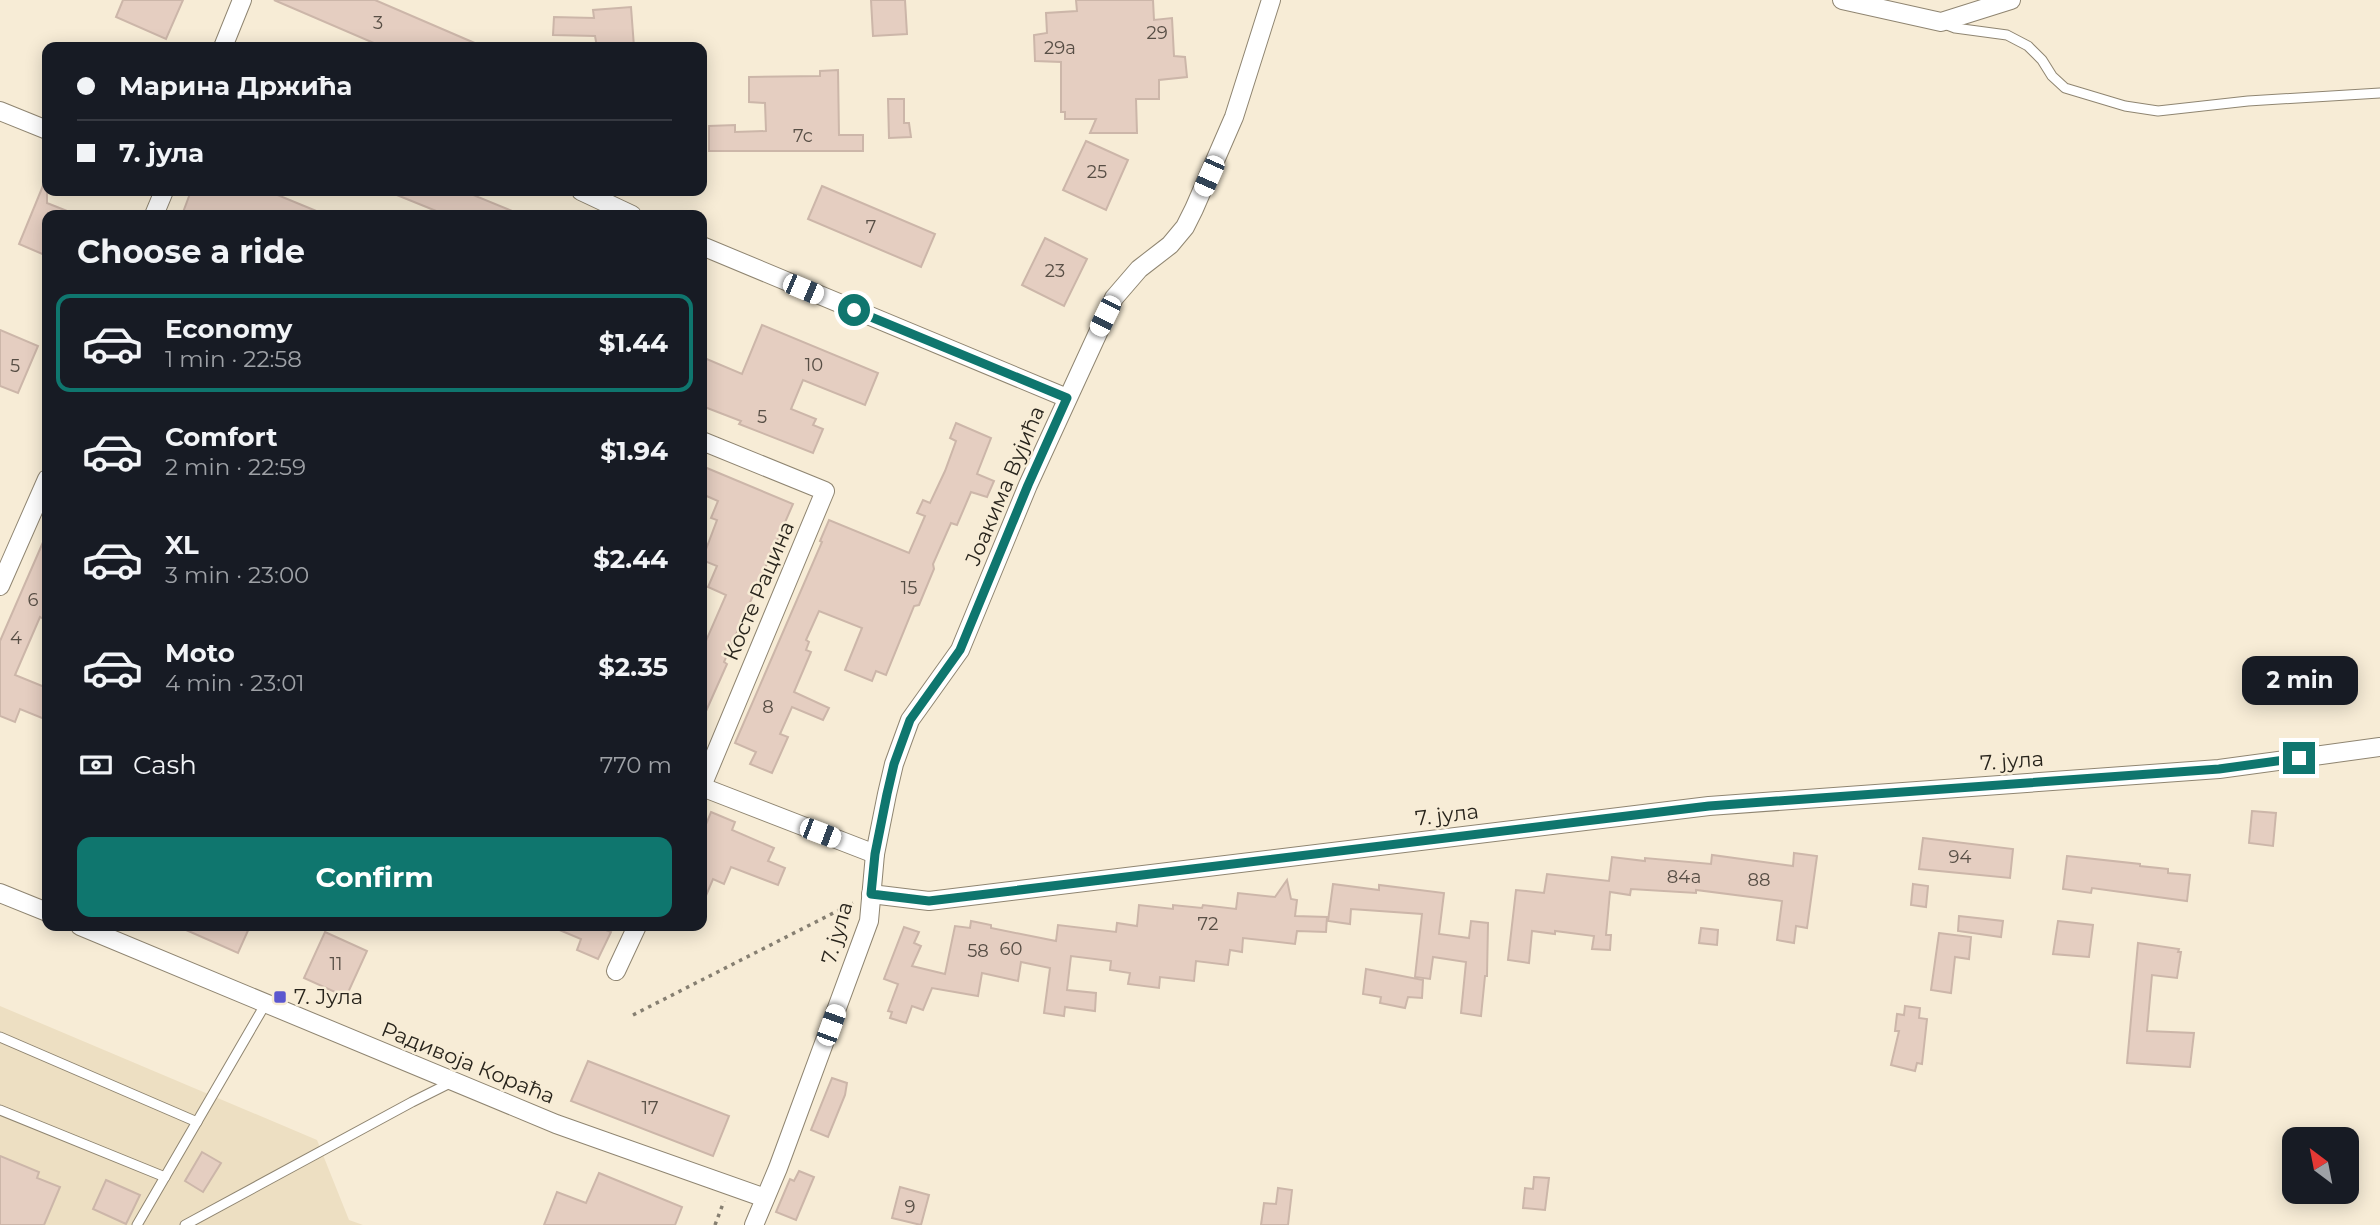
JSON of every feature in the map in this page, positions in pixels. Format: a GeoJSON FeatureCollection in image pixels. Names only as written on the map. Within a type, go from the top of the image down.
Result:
{"type":"FeatureCollection","features":[{"type":"Feature","properties":{"kind":"street"},"geometry":{"type":"LineString","coordinates":[[231,42],[242,0]]}},
{"type":"Feature","properties":{"kind":"street","name":"Јоакима Вујића"},"geometry":{"type":"LineString","coordinates":[[871,894],[875,854],[894,764],[910,720],[960,650],[1028,485],[1114,298],[1139,270],[1170,245],[1194,209],[1234,117],[1272,0]]}},
{"type":"Feature","properties":{"kind":"street"},"geometry":{"type":"LineString","coordinates":[[1842,0],[1941,22],[2011,0]]}},
{"type":"Feature","properties":{"kind":"street"},"geometry":{"type":"LineString","coordinates":[[0,111],[42,129]]}},
{"type":"Feature","properties":{"kind":"street"},"geometry":{"type":"LineString","coordinates":[[592,196],[621,210]]}},
{"type":"Feature","properties":{"kind":"street"},"geometry":{"type":"LineString","coordinates":[[707,248],[1067,398]]}},
{"type":"Feature","properties":{"kind":"street","name":"Косте Рацина"},"geometry":{"type":"LineString","coordinates":[[707,443],[825,491],[707,774]]}},
{"type":"Feature","properties":{"kind":"street"},"geometry":{"type":"LineString","coordinates":[[0,586],[42,497]]}},
{"type":"Feature","properties":{"kind":"street","name":"7. јула"},"geometry":{"type":"LineString","coordinates":[[754,1225],[869,921],[871,894],[929,901],[1709,806],[2219,769],[2380,747]]}},
{"type":"Feature","properties":{"kind":"street"},"geometry":{"type":"LineString","coordinates":[[707,788],[875,854]]}},
{"type":"Feature","properties":{"kind":"street"},"geometry":{"type":"LineString","coordinates":[[0,892],[42,910]]}},
{"type":"Feature","properties":{"kind":"street","name":"Радивоја Кораћа"},"geometry":{"type":"LineString","coordinates":[[92,931],[556,1124],[765,1198]]}},
{"type":"Feature","properties":{"kind":"street"},"geometry":{"type":"LineString","coordinates":[[617,971],[636,931]]}},
{"type":"Feature","properties":{"kind":"lane"},"geometry":{"type":"LineString","coordinates":[[1941,22],[1955,28],[2007,35],[2028,46],[2042,60],[2052,76],[2066,88],[2125,106],[2158,111],[2248,101],[2380,93]]}},
{"type":"Feature","properties":{"kind":"lane"},"geometry":{"type":"LineString","coordinates":[[137,1225],[266,1003]]}},
{"type":"Feature","properties":{"kind":"lane"},"geometry":{"type":"LineString","coordinates":[[0,1037],[197,1122]]}},
{"type":"Feature","properties":{"kind":"lane"},"geometry":{"type":"LineString","coordinates":[[185,1225],[452,1082]]}},
{"type":"Feature","properties":{"kind":"lane"},"geometry":{"type":"LineString","coordinates":[[0,1110],[165,1177]]}},
{"type":"Feature","properties":{"kind":"path"},"geometry":{"type":"LineString","coordinates":[[634,1015],[871,894]]}},
{"type":"Feature","properties":{"kind":"path"},"geometry":{"type":"LineString","coordinates":[[715,1225],[731,1186]]}},
{"type":"Feature","properties":{"kind":"shaded area"},"geometry":{"type":"Polygon","coordinates":[[[0,1006],[317,1140],[349,1220],[363,1225],[0,1225],[0,1006]]]}},
{"type":"Feature","properties":{"kind":"building"},"geometry":{"type":"Polygon","coordinates":[[[123,0],[183,0],[166,39],[116,17],[123,0]]]}},
{"type":"Feature","properties":{"kind":"building"},"geometry":{"type":"Polygon","coordinates":[[[274,0],[375,0],[472,42],[371,42],[274,0]]]}},
{"type":"Feature","properties":{"kind":"building"},"geometry":{"type":"Polygon","coordinates":[[[871,0],[905,0],[907,34],[873,36],[871,0]]]}},
{"type":"Feature","properties":{"kind":"building"},"geometry":{"type":"Polygon","coordinates":[[[1076,0],[1153,0],[1154,20],[1172,18],[1174,56],[1185,57],[1187,77],[1159,80],[1159,99],[1136,99],[1137,133],[1090,133],[1096,119],[1065,119],[1065,112],[1061,112],[1061,62],[1035,61],[1034,35],[1047,33],[1046,13],[1077,11],[1076,0]]]}},
{"type":"Feature","properties":{"kind":"building"},"geometry":{"type":"Polygon","coordinates":[[[631,7],[634,42],[596,42],[595,36],[553,35],[554,17],[594,18],[593,10],[631,7]]]}},
{"type":"Feature","properties":{"kind":"building"},"geometry":{"type":"Polygon","coordinates":[[[838,70],[839,135],[863,135],[863,151],[709,151],[709,126],[735,125],[735,132],[766,131],[765,103],[749,102],[749,77],[820,76],[820,71],[838,70]]]}},
{"type":"Feature","properties":{"kind":"building"},"geometry":{"type":"Polygon","coordinates":[[[888,99],[904,99],[904,123],[909,123],[911,137],[889,138],[888,99]]]}},
{"type":"Feature","properties":{"kind":"building"},"geometry":{"type":"Polygon","coordinates":[[[1086,141],[1128,160],[1106,210],[1063,190],[1086,141]]]}},
{"type":"Feature","properties":{"kind":"building"},"geometry":{"type":"Polygon","coordinates":[[[822,186],[935,234],[921,267],[808,219],[822,186]]]}},
{"type":"Feature","properties":{"kind":"building"},"geometry":{"type":"Polygon","coordinates":[[[42,188],[42,196],[47,196],[47,203],[64,210],[42,210],[42,254],[19,244],[42,188]]]}},
{"type":"Feature","properties":{"kind":"building"},"geometry":{"type":"Polygon","coordinates":[[[189,196],[280,196],[314,210],[184,210],[189,196]]]}},
{"type":"Feature","properties":{"kind":"building"},"geometry":{"type":"Polygon","coordinates":[[[399,196],[475,196],[510,210],[434,210],[399,196]]]}},
{"type":"Feature","properties":{"kind":"building"},"geometry":{"type":"Polygon","coordinates":[[[1045,238],[1087,259],[1064,306],[1022,285],[1045,238]]]}},
{"type":"Feature","properties":{"kind":"building"},"geometry":{"type":"Polygon","coordinates":[[[762,325],[878,373],[865,405],[803,380],[791,409],[816,419],[813,425],[823,429],[813,453],[739,424],[741,421],[707,408],[707,359],[742,374],[762,325]]]}},
{"type":"Feature","properties":{"kind":"building"},"geometry":{"type":"Polygon","coordinates":[[[0,330],[38,346],[18,393],[0,386],[0,330]]]}},
{"type":"Feature","properties":{"kind":"building"},"geometry":{"type":"Polygon","coordinates":[[[956,423],[991,438],[977,474],[994,481],[987,497],[971,492],[957,525],[951,523],[919,605],[914,606],[886,675],[876,671],[872,681],[845,670],[862,628],[819,611],[806,640],[809,642],[806,650],[811,652],[794,692],[829,708],[823,720],[792,707],[780,734],[788,737],[772,773],[750,764],[756,752],[735,743],[829,520],[909,553],[925,516],[917,513],[923,500],[930,503],[956,441],[950,438],[956,423]]]}},
{"type":"Feature","properties":{"kind":"building"},"geometry":{"type":"Polygon","coordinates":[[[707,468],[793,504],[724,662],[727,664],[707,709],[707,639],[726,595],[708,587],[717,566],[707,562],[707,547],[717,520],[711,518],[718,501],[707,496],[707,468]]]}},
{"type":"Feature","properties":{"kind":"building"},"geometry":{"type":"Polygon","coordinates":[[[42,544],[42,618],[40,617],[15,675],[42,686],[42,718],[20,709],[15,722],[0,716],[0,641],[42,544]]]}},
{"type":"Feature","properties":{"kind":"building"},"geometry":{"type":"Polygon","coordinates":[[[2252,811],[2276,813],[2273,846],[2249,843],[2252,811]]]}},
{"type":"Feature","properties":{"kind":"building"},"geometry":{"type":"Polygon","coordinates":[[[711,812],[735,822],[732,830],[774,848],[768,861],[785,868],[778,885],[731,867],[724,884],[713,879],[707,893],[707,822],[711,812]]]}},
{"type":"Feature","properties":{"kind":"building"},"geometry":{"type":"Polygon","coordinates":[[[1923,838],[2013,849],[2010,878],[1919,869],[1923,838]]]}},
{"type":"Feature","properties":{"kind":"building"},"geometry":{"type":"Polygon","coordinates":[[[1794,853],[1817,856],[1807,928],[1796,926],[1794,943],[1777,940],[1782,901],[1696,890],[1696,893],[1631,889],[1630,895],[1610,892],[1606,935],[1611,935],[1610,950],[1592,949],[1594,936],[1532,931],[1529,963],[1508,960],[1516,890],[1544,893],[1547,874],[1609,881],[1612,857],[1711,864],[1712,855],[1793,866],[1794,853]]]}},
{"type":"Feature","properties":{"kind":"building"},"geometry":{"type":"Polygon","coordinates":[[[2067,856],[2140,864],[2168,869],[2168,873],[2190,875],[2187,901],[2092,888],[2091,893],[2063,889],[2067,856]]]}},
{"type":"Feature","properties":{"kind":"building"},"geometry":{"type":"Polygon","coordinates":[[[1287,880],[1291,899],[1297,900],[1295,916],[1327,917],[1326,932],[1297,931],[1295,944],[1243,938],[1242,952],[1230,950],[1228,965],[1196,961],[1194,981],[1160,977],[1159,988],[1128,984],[1130,973],[1110,970],[1111,961],[1071,956],[1067,990],[1096,993],[1095,1011],[1065,1007],[1064,1016],[1044,1013],[1050,968],[1021,962],[1018,981],[982,973],[978,996],[932,988],[923,1010],[912,1006],[906,1023],[890,1018],[892,1012],[888,1011],[898,984],[884,979],[904,927],[919,932],[914,943],[921,946],[912,966],[945,974],[955,926],[970,928],[971,921],[991,925],[991,928],[1056,941],[1058,925],[1116,932],[1117,923],[1137,926],[1139,905],[1173,909],[1173,905],[1202,908],[1203,905],[1236,909],[1238,893],[1275,897],[1287,880]]]}},
{"type":"Feature","properties":{"kind":"building"},"geometry":{"type":"Polygon","coordinates":[[[1333,884],[1379,890],[1379,885],[1444,893],[1439,934],[1469,938],[1471,921],[1488,923],[1487,976],[1481,1016],[1461,1013],[1466,962],[1433,957],[1430,979],[1415,977],[1422,914],[1351,909],[1350,924],[1328,921],[1333,884]]]}},
{"type":"Feature","properties":{"kind":"building"},"geometry":{"type":"Polygon","coordinates":[[[1913,884],[1928,886],[1926,907],[1911,905],[1913,884]]]}},
{"type":"Feature","properties":{"kind":"building"},"geometry":{"type":"Polygon","coordinates":[[[1959,916],[2003,921],[2001,937],[1958,931],[1959,916]]]}},
{"type":"Feature","properties":{"kind":"building"},"geometry":{"type":"Polygon","coordinates":[[[2058,921],[2093,925],[2089,957],[2053,954],[2058,921]]]}},
{"type":"Feature","properties":{"kind":"building"},"geometry":{"type":"Polygon","coordinates":[[[1701,928],[1718,930],[1717,945],[1699,943],[1701,928]]]}},
{"type":"Feature","properties":{"kind":"building"},"geometry":{"type":"Polygon","coordinates":[[[188,931],[248,931],[238,953],[188,931]]]}},
{"type":"Feature","properties":{"kind":"building"},"geometry":{"type":"Polygon","coordinates":[[[562,931],[611,932],[598,959],[577,950],[581,939],[562,931]]]}},
{"type":"Feature","properties":{"kind":"building"},"geometry":{"type":"Polygon","coordinates":[[[325,932],[367,951],[346,997],[304,978],[325,932]]]}},
{"type":"Feature","properties":{"kind":"building"},"geometry":{"type":"Polygon","coordinates":[[[1939,933],[1971,937],[1969,959],[1955,957],[1951,993],[1931,990],[1939,933]]]}},
{"type":"Feature","properties":{"kind":"building"},"geometry":{"type":"Polygon","coordinates":[[[2138,943],[2179,949],[2178,952],[2181,952],[2177,978],[2152,975],[2147,1031],[2194,1033],[2190,1067],[2127,1063],[2138,943]]]}},
{"type":"Feature","properties":{"kind":"building"},"geometry":{"type":"Polygon","coordinates":[[[1366,969],[1423,980],[1422,998],[1408,997],[1405,1008],[1380,1003],[1381,997],[1363,994],[1366,969]]]}},
{"type":"Feature","properties":{"kind":"building"},"geometry":{"type":"Polygon","coordinates":[[[1905,1006],[1920,1008],[1919,1018],[1927,1019],[1922,1064],[1917,1063],[1915,1071],[1891,1065],[1899,1031],[1895,1031],[1897,1014],[1904,1015],[1905,1006]]]}},
{"type":"Feature","properties":{"kind":"building"},"geometry":{"type":"Polygon","coordinates":[[[588,1061],[729,1116],[713,1156],[571,1101],[588,1061]]]}},
{"type":"Feature","properties":{"kind":"building"},"geometry":{"type":"Polygon","coordinates":[[[832,1078],[847,1083],[828,1137],[811,1130],[832,1078]]]}},
{"type":"Feature","properties":{"kind":"building"},"geometry":{"type":"Polygon","coordinates":[[[202,1152],[221,1163],[203,1192],[185,1181],[202,1152]]]}},
{"type":"Feature","properties":{"kind":"building"},"geometry":{"type":"Polygon","coordinates":[[[0,1156],[39,1172],[37,1178],[60,1187],[44,1225],[0,1225],[0,1156]]]}},
{"type":"Feature","properties":{"kind":"building"},"geometry":{"type":"Polygon","coordinates":[[[799,1171],[814,1177],[796,1220],[776,1212],[790,1179],[794,1181],[799,1171]]]}},
{"type":"Feature","properties":{"kind":"building"},"geometry":{"type":"Polygon","coordinates":[[[599,1173],[682,1207],[675,1225],[544,1225],[557,1192],[586,1203],[599,1173]]]}},
{"type":"Feature","properties":{"kind":"building"},"geometry":{"type":"Polygon","coordinates":[[[1534,1177],[1549,1178],[1545,1210],[1523,1208],[1525,1188],[1533,1189],[1534,1177]]]}},
{"type":"Feature","properties":{"kind":"building"},"geometry":{"type":"Polygon","coordinates":[[[106,1180],[140,1195],[126,1224],[93,1209],[106,1180]]]}},
{"type":"Feature","properties":{"kind":"building"},"geometry":{"type":"Polygon","coordinates":[[[900,1187],[929,1195],[921,1225],[892,1218],[900,1187]]]}},
{"type":"Feature","properties":{"kind":"building"},"geometry":{"type":"Polygon","coordinates":[[[1278,1188],[1292,1190],[1288,1225],[1261,1225],[1264,1203],[1276,1204],[1278,1188]]]}},
{"type":"Feature","properties":{"kind":"place","name":"7. Јула"},"geometry":{"type":"Point","coordinates":[280,997]}},
{"type":"Feature","properties":{"kind":"route"},"geometry":{"type":"LineString","coordinates":[[854,310],[1067,398],[960,650],[910,720],[894,764],[887,794],[875,854],[871,894],[929,901],[1709,806],[2219,769],[2299,758]]}}]}
